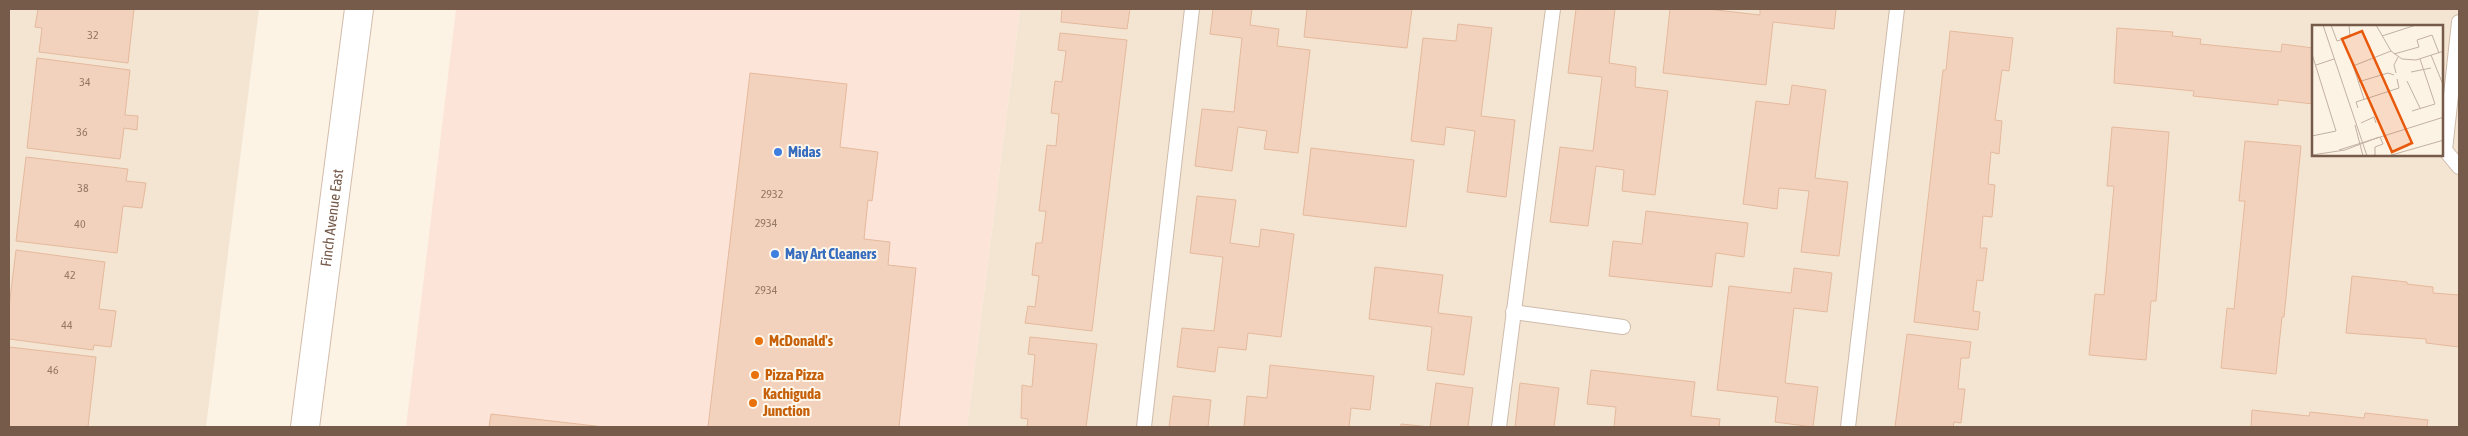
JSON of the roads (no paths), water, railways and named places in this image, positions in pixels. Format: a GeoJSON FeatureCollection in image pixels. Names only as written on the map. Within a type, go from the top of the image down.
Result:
{"type":"FeatureCollection","features":[{"type":"Feature","properties":{"kind":"main road","name":"Finch Avenue East"},"geometry":{"type":"LineString","coordinates":[[306,427],[359,9]]}},
{"type":"Feature","properties":{"kind":"lane"},"geometry":{"type":"LineString","coordinates":[[1144,427],[1192,9]]}},
{"type":"Feature","properties":{"kind":"lane"},"geometry":{"type":"LineString","coordinates":[[1499,427],[1553,9]]}},
{"type":"Feature","properties":{"kind":"lane"},"geometry":{"type":"LineString","coordinates":[[1848,427],[1897,9]]}},
{"type":"Feature","properties":{"kind":"lane"},"geometry":{"type":"LineString","coordinates":[[2459,22],[2456,88],[2445,150],[2459,167]]}},
{"type":"Feature","properties":{"kind":"lane"},"geometry":{"type":"LineString","coordinates":[[1513,312],[1623,327]]}},
{"type":"Feature","properties":{"kind":"place","name":"Midas"},"geometry":{"type":"Point","coordinates":[778,152]}},
{"type":"Feature","properties":{"kind":"place","name":"May Art Cleaners"},"geometry":{"type":"Point","coordinates":[775,254]}},
{"type":"Feature","properties":{"kind":"place","name":"McDonald's"},"geometry":{"type":"Point","coordinates":[759,341]}},
{"type":"Feature","properties":{"kind":"place","name":"Pizza Pizza"},"geometry":{"type":"Point","coordinates":[755,375]}},
{"type":"Feature","properties":{"kind":"place","name":"Kachiguda Junction"},"geometry":{"type":"Point","coordinates":[753,403]}}]}
